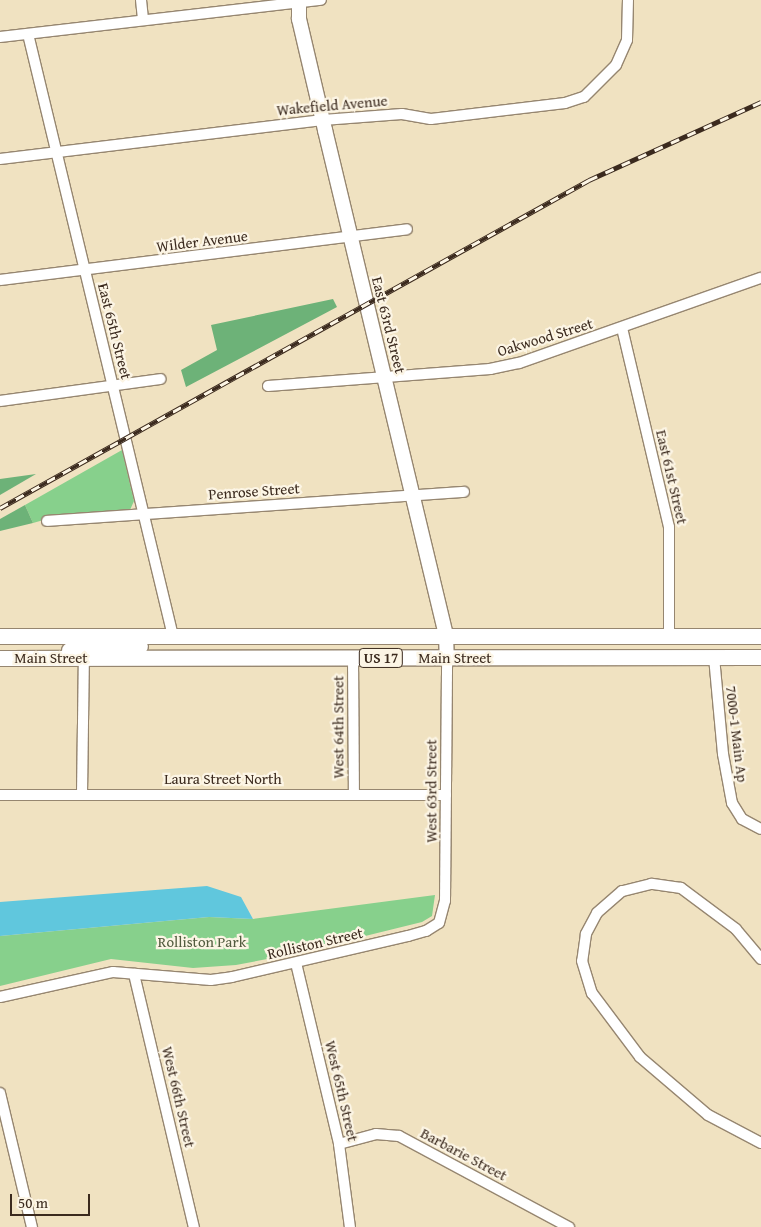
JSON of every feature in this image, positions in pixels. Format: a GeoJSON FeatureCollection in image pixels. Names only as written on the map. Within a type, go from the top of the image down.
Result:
{"type":"FeatureCollection","features":[{"type":"Feature","properties":{"kind":"main road","name":"Main Street"},"geometry":{"type":"LineString","coordinates":[[0,636],[761,636]]}},
{"type":"Feature","properties":{"kind":"main road"},"geometry":{"type":"LineString","coordinates":[[20,658],[91,647],[160,645],[173,636]]}},
{"type":"Feature","properties":{"kind":"main road","name":"Main Street"},"geometry":{"type":"LineString","coordinates":[[0,658],[761,658]]}},
{"type":"Feature","properties":{"kind":"street"},"geometry":{"type":"LineString","coordinates":[[141,0],[143,20]]}},
{"type":"Feature","properties":{"kind":"street"},"geometry":{"type":"LineString","coordinates":[[0,37],[299,1],[321,0]]}},
{"type":"Feature","properties":{"kind":"street","name":"Wakefield Avenue"},"geometry":{"type":"LineString","coordinates":[[0,159],[323,120],[402,114],[431,119],[577,100],[598,86],[616,65],[627,40],[628,0]]}},
{"type":"Feature","properties":{"kind":"street","name":"East 63rd Street"},"geometry":{"type":"LineString","coordinates":[[299,1],[299,19],[446,636],[446,658]]}},
{"type":"Feature","properties":{"kind":"street","name":"East 65th Street"},"geometry":{"type":"LineString","coordinates":[[28,34],[173,636]]}},
{"type":"Feature","properties":{"kind":"street","name":"Wilder Avenue"},"geometry":{"type":"LineString","coordinates":[[0,280],[351,239],[407,230]]}},
{"type":"Feature","properties":{"kind":"street","name":"Oakwood Street"},"geometry":{"type":"LineString","coordinates":[[268,386],[385,378],[500,367],[622,328],[761,278]]}},
{"type":"Feature","properties":{"kind":"street","name":"East 61st Street"},"geometry":{"type":"LineString","coordinates":[[622,328],[669,527],[669,636]]}},
{"type":"Feature","properties":{"kind":"street"},"geometry":{"type":"LineString","coordinates":[[0,401],[113,388],[160,379]]}},
{"type":"Feature","properties":{"kind":"street","name":"Penrose Street"},"geometry":{"type":"LineString","coordinates":[[47,521],[464,492]]}},
{"type":"Feature","properties":{"kind":"street","name":"7000-1 Main Ap"},"geometry":{"type":"LineString","coordinates":[[714,657],[722,754],[732,803],[742,819],[761,829]]}},
{"type":"Feature","properties":{"kind":"street"},"geometry":{"type":"LineString","coordinates":[[82,794],[84,658]]}},
{"type":"Feature","properties":{"kind":"street","name":"West 64th Street"},"geometry":{"type":"LineString","coordinates":[[353,658],[354,795]]}},
{"type":"Feature","properties":{"kind":"street","name":"West 63rd Street"},"geometry":{"type":"LineString","coordinates":[[439,923],[445,901],[446,658]]}},
{"type":"Feature","properties":{"kind":"street","name":"Laura Street North"},"geometry":{"type":"LineString","coordinates":[[0,795],[446,795]]}},
{"type":"Feature","properties":{"kind":"street"},"geometry":{"type":"LineString","coordinates":[[761,959],[720,916],[674,886],[652,884],[622,891],[597,913],[586,934],[582,962],[588,983],[640,1057],[708,1115],[761,1143]]}},
{"type":"Feature","properties":{"kind":"street","name":"Rolliston Street"},"geometry":{"type":"LineString","coordinates":[[0,997],[94,974],[134,974],[211,980],[296,963],[408,936],[439,923]]}},
{"type":"Feature","properties":{"kind":"street","name":"West 65th Street"},"geometry":{"type":"LineString","coordinates":[[296,963],[340,1144],[350,1227]]}},
{"type":"Feature","properties":{"kind":"street","name":"West 66th Street"},"geometry":{"type":"LineString","coordinates":[[134,974],[194,1227]]}},
{"type":"Feature","properties":{"kind":"street"},"geometry":{"type":"LineString","coordinates":[[0,1093],[32,1227]]}},
{"type":"Feature","properties":{"kind":"street","name":"Barbarie Street"},"geometry":{"type":"LineString","coordinates":[[340,1144],[376,1134],[398,1136],[569,1227]]}},
{"type":"Feature","properties":{"kind":"green space"},"geometry":{"type":"Polygon","coordinates":[[[333,299],[337,307],[186,387],[181,370],[217,350],[211,325],[333,299]]]}},
{"type":"Feature","properties":{"kind":"green space"},"geometry":{"type":"Polygon","coordinates":[[[122,450],[134,501],[130,510],[54,517],[33,523],[25,505],[122,450]]]}},
{"type":"Feature","properties":{"kind":"green space"},"geometry":{"type":"Polygon","coordinates":[[[36,474],[0,495],[0,479],[36,474]]]}},
{"type":"Feature","properties":{"kind":"green space"},"geometry":{"type":"Polygon","coordinates":[[[25,505],[33,523],[0,531],[0,519],[25,505]]]}},
{"type":"Feature","properties":{"kind":"green space","name":"Rolliston Park"},"geometry":{"type":"Polygon","coordinates":[[[435,895],[432,916],[422,922],[288,955],[236,965],[193,968],[111,959],[0,986],[0,936],[209,917],[253,919],[435,895]]]}},
{"type":"Feature","properties":{"kind":"water"},"geometry":{"type":"Polygon","coordinates":[[[207,886],[241,897],[253,919],[209,917],[0,936],[0,902],[207,886]]]}},
{"type":"Feature","properties":{"kind":"railway"},"geometry":{"type":"LineString","coordinates":[[0,508],[589,180],[761,102]]}}]}
